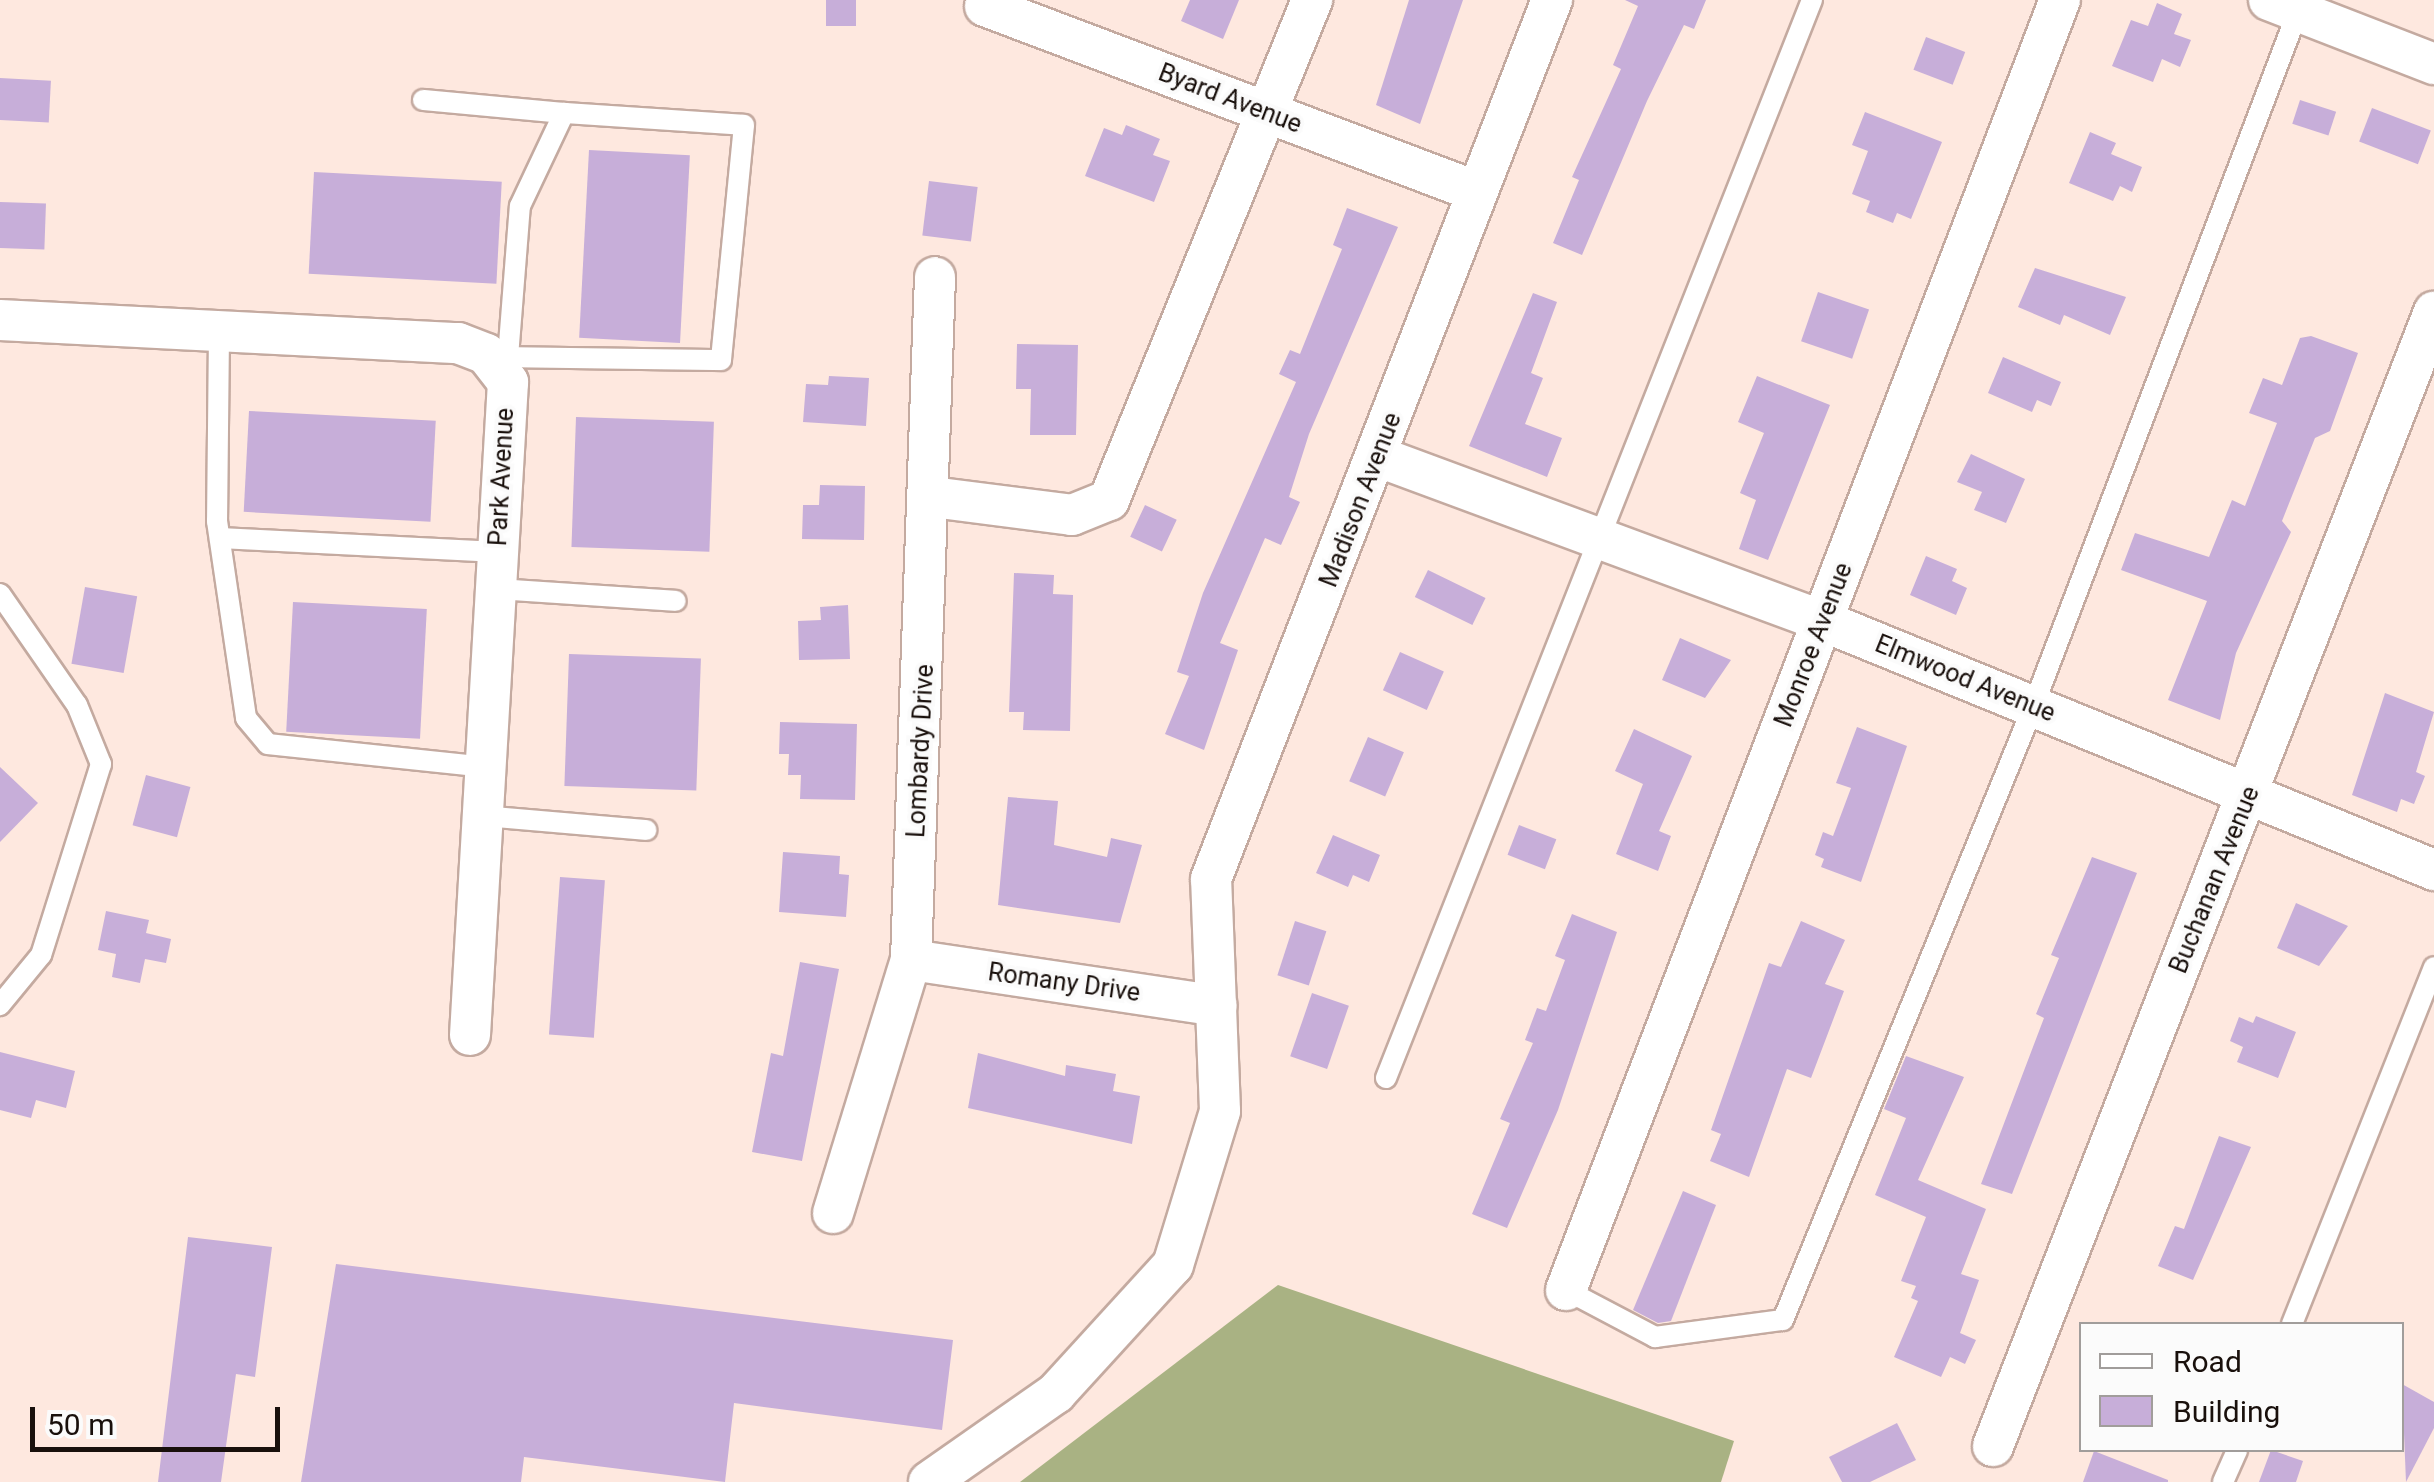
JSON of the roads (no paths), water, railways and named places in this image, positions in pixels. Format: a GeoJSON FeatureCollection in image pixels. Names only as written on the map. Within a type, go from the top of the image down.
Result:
{"type":"FeatureCollection","features":[{"type":"Feature","properties":{"kind":"street"},"geometry":{"type":"LineString","coordinates":[[932,497],[1072,515],[1109,500],[1312,0]]}},
{"type":"Feature","properties":{"kind":"street","name":"Madison Avenue"},"geometry":{"type":"LineString","coordinates":[[929,1482],[1056,1393],[1173,1265],[1220,1110],[1212,879],[1379,458],[1476,191],[1552,0]]}},
{"type":"Feature","properties":{"kind":"street","name":"Monroe Avenue"},"geometry":{"type":"LineString","coordinates":[[1566,1290],[2060,0]]}},
{"type":"Feature","properties":{"kind":"street"},"geometry":{"type":"LineString","coordinates":[[2290,4],[2434,64]]}},
{"type":"Feature","properties":{"kind":"street","name":"Byard Avenue"},"geometry":{"type":"LineString","coordinates":[[985,6],[1476,191]]}},
{"type":"Feature","properties":{"kind":"street","name":"Lombardy Drive"},"geometry":{"type":"LineString","coordinates":[[833,1214],[911,960],[932,497],[935,277]]}},
{"type":"Feature","properties":{"kind":"street","name":"Buchanan Avenue"},"geometry":{"type":"LineString","coordinates":[[1993,1446],[2246,794],[2265,763],[2434,312]]}},
{"type":"Feature","properties":{"kind":"street"},"geometry":{"type":"LineString","coordinates":[[0,320],[458,344],[497,356]]}},
{"type":"Feature","properties":{"kind":"street","name":"Park Avenue"},"geometry":{"type":"LineString","coordinates":[[470,1035],[508,382],[497,356]]}},
{"type":"Feature","properties":{"kind":"street","name":"Elmwood Avenue"},"geometry":{"type":"LineString","coordinates":[[1379,458],[1598,544],[1823,621],[2434,870]]}},
{"type":"Feature","properties":{"kind":"street","name":"Romany Drive"},"geometry":{"type":"LineString","coordinates":[[911,960],[1217,1006]]}},
{"type":"Feature","properties":{"kind":"lane"},"geometry":{"type":"LineString","coordinates":[[1386,1078],[1812,0]]}},
{"type":"Feature","properties":{"kind":"lane"},"geometry":{"type":"LineString","coordinates":[[1566,1290],[1655,1337],[1783,1320],[2033,707],[2290,4]]}},
{"type":"Feature","properties":{"kind":"lane"},"geometry":{"type":"LineString","coordinates":[[422,100],[744,125],[720,360],[497,356],[520,206],[564,113]]}},
{"type":"Feature","properties":{"kind":"lane"},"geometry":{"type":"LineString","coordinates":[[220,333],[220,538],[246,718],[268,744],[486,768]]}},
{"type":"Feature","properties":{"kind":"lane"},"geometry":{"type":"LineString","coordinates":[[220,538],[497,571],[676,601]]}},
{"type":"Feature","properties":{"kind":"lane"},"geometry":{"type":"LineString","coordinates":[[0,594],[77,705],[102,764],[41,955],[0,1005]]}},
{"type":"Feature","properties":{"kind":"lane"},"geometry":{"type":"LineString","coordinates":[[483,816],[646,830]]}},
{"type":"Feature","properties":{"kind":"lane"},"geometry":{"type":"LineString","coordinates":[[2293,1322],[2434,967]]}},
{"type":"Feature","properties":{"kind":"lane"},"geometry":{"type":"LineString","coordinates":[[2223,1482],[2237,1452]]}}]}
